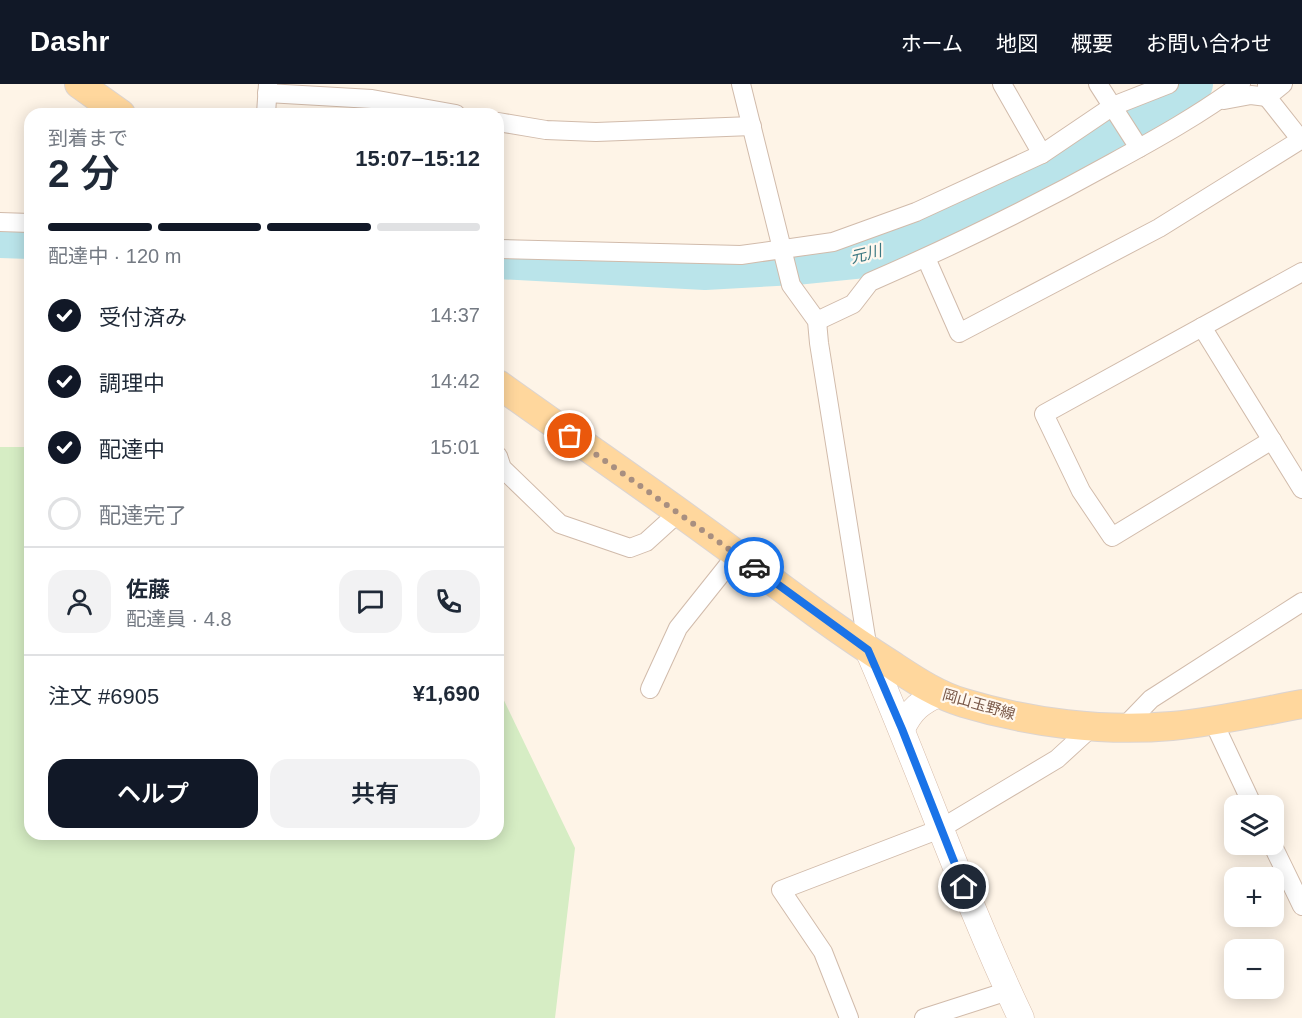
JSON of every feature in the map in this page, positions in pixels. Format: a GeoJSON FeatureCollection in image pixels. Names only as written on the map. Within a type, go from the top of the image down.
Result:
{"type":"FeatureCollection","features":[{"type":"Feature","properties":{"kind":"main road"},"geometry":{"type":"LineString","coordinates":[[79,84],[113,108]]}},
{"type":"Feature","properties":{"kind":"main road","name":"岡山玉野線"},"geometry":{"type":"LineString","coordinates":[[504,388],[868,650],[929,689],[962,703],[1016,716],[1094,726],[1124,727],[1170,726],[1213,721],[1302,704]]}},
{"type":"Feature","properties":{"kind":"main road"},"geometry":{"type":"LineString","coordinates":[[868,650],[902,729],[940,829],[1021,1018]]}},
{"type":"Feature","properties":{"kind":"main road"},"geometry":{"type":"LineString","coordinates":[[902,729],[910,712],[922,702],[940,693]]}},
{"type":"Feature","properties":{"kind":"street"},"geometry":{"type":"LineString","coordinates":[[741,84],[790,285],[817,321],[868,650]]}},
{"type":"Feature","properties":{"kind":"street"},"geometry":{"type":"LineString","coordinates":[[1002,84],[1042,154]]}},
{"type":"Feature","properties":{"kind":"street"},"geometry":{"type":"LineString","coordinates":[[1098,84],[1136,143]]}},
{"type":"Feature","properties":{"kind":"street"},"geometry":{"type":"LineString","coordinates":[[504,249],[741,255],[785,262],[906,216],[1042,154],[1169,84]]}},
{"type":"Feature","properties":{"kind":"street"},"geometry":{"type":"LineString","coordinates":[[817,321],[853,304],[870,282],[1029,209],[1136,143],[1218,102],[1241,84]]}},
{"type":"Feature","properties":{"kind":"street"},"geometry":{"type":"LineString","coordinates":[[1218,102],[1283,84]]}},
{"type":"Feature","properties":{"kind":"street"},"geometry":{"type":"LineString","coordinates":[[266,108],[268,88],[372,99],[422,108]]}},
{"type":"Feature","properties":{"kind":"street"},"geometry":{"type":"LineString","coordinates":[[926,258],[959,333],[1159,228],[1301,140],[1268,90]]}},
{"type":"Feature","properties":{"kind":"street"},"geometry":{"type":"LineString","coordinates":[[504,123],[546,130],[596,132],[752,126]]}},
{"type":"Feature","properties":{"kind":"street"},"geometry":{"type":"LineString","coordinates":[[0,222],[24,223]]}},
{"type":"Feature","properties":{"kind":"street"},"geometry":{"type":"LineString","coordinates":[[1272,440],[1112,537],[1081,491],[1044,414],[1302,272]]}},
{"type":"Feature","properties":{"kind":"street"},"geometry":{"type":"LineString","coordinates":[[1202,327],[1302,489]]}},
{"type":"Feature","properties":{"kind":"street"},"geometry":{"type":"LineString","coordinates":[[504,470],[560,524],[630,548],[646,542],[678,513]]}},
{"type":"Feature","properties":{"kind":"street"},"geometry":{"type":"LineString","coordinates":[[650,689],[678,628],[737,554]]}},
{"type":"Feature","properties":{"kind":"street"},"geometry":{"type":"LineString","coordinates":[[1124,727],[1150,699],[1302,602]]}},
{"type":"Feature","properties":{"kind":"street"},"geometry":{"type":"LineString","coordinates":[[1213,721],[1248,795]]}},
{"type":"Feature","properties":{"kind":"street"},"geometry":{"type":"LineString","coordinates":[[849,1018],[823,952],[781,890],[940,829],[1057,759],[1094,726]]}},
{"type":"Feature","properties":{"kind":"street"},"geometry":{"type":"LineString","coordinates":[[1277,855],[1302,906]]}},
{"type":"Feature","properties":{"kind":"street"},"geometry":{"type":"LineString","coordinates":[[924,1018],[1008,991]]}},
{"type":"Feature","properties":{"kind":"green space"},"geometry":{"type":"Polygon","coordinates":[[[0,447],[24,447],[24,840],[504,840],[504,700],[575,848],[555,1018],[0,1018],[0,447]]]}},
{"type":"Feature","properties":{"kind":"waterway","name":"元川"},"geometry":{"type":"LineString","coordinates":[[504,259],[705,270],[864,258],[934,231],[1056,170],[1193,84]]}},
{"type":"Feature","properties":{"kind":"waterway","name":"元川"},"geometry":{"type":"LineString","coordinates":[[0,238],[24,239]]}},
{"type":"Feature","properties":{"kind":"way so far"},"geometry":{"type":"LineString","coordinates":[[570,436],[754,567]]}},
{"type":"Feature","properties":{"kind":"route"},"geometry":{"type":"LineString","coordinates":[[754,567],[868,650],[902,729],[964,887]]}}]}
